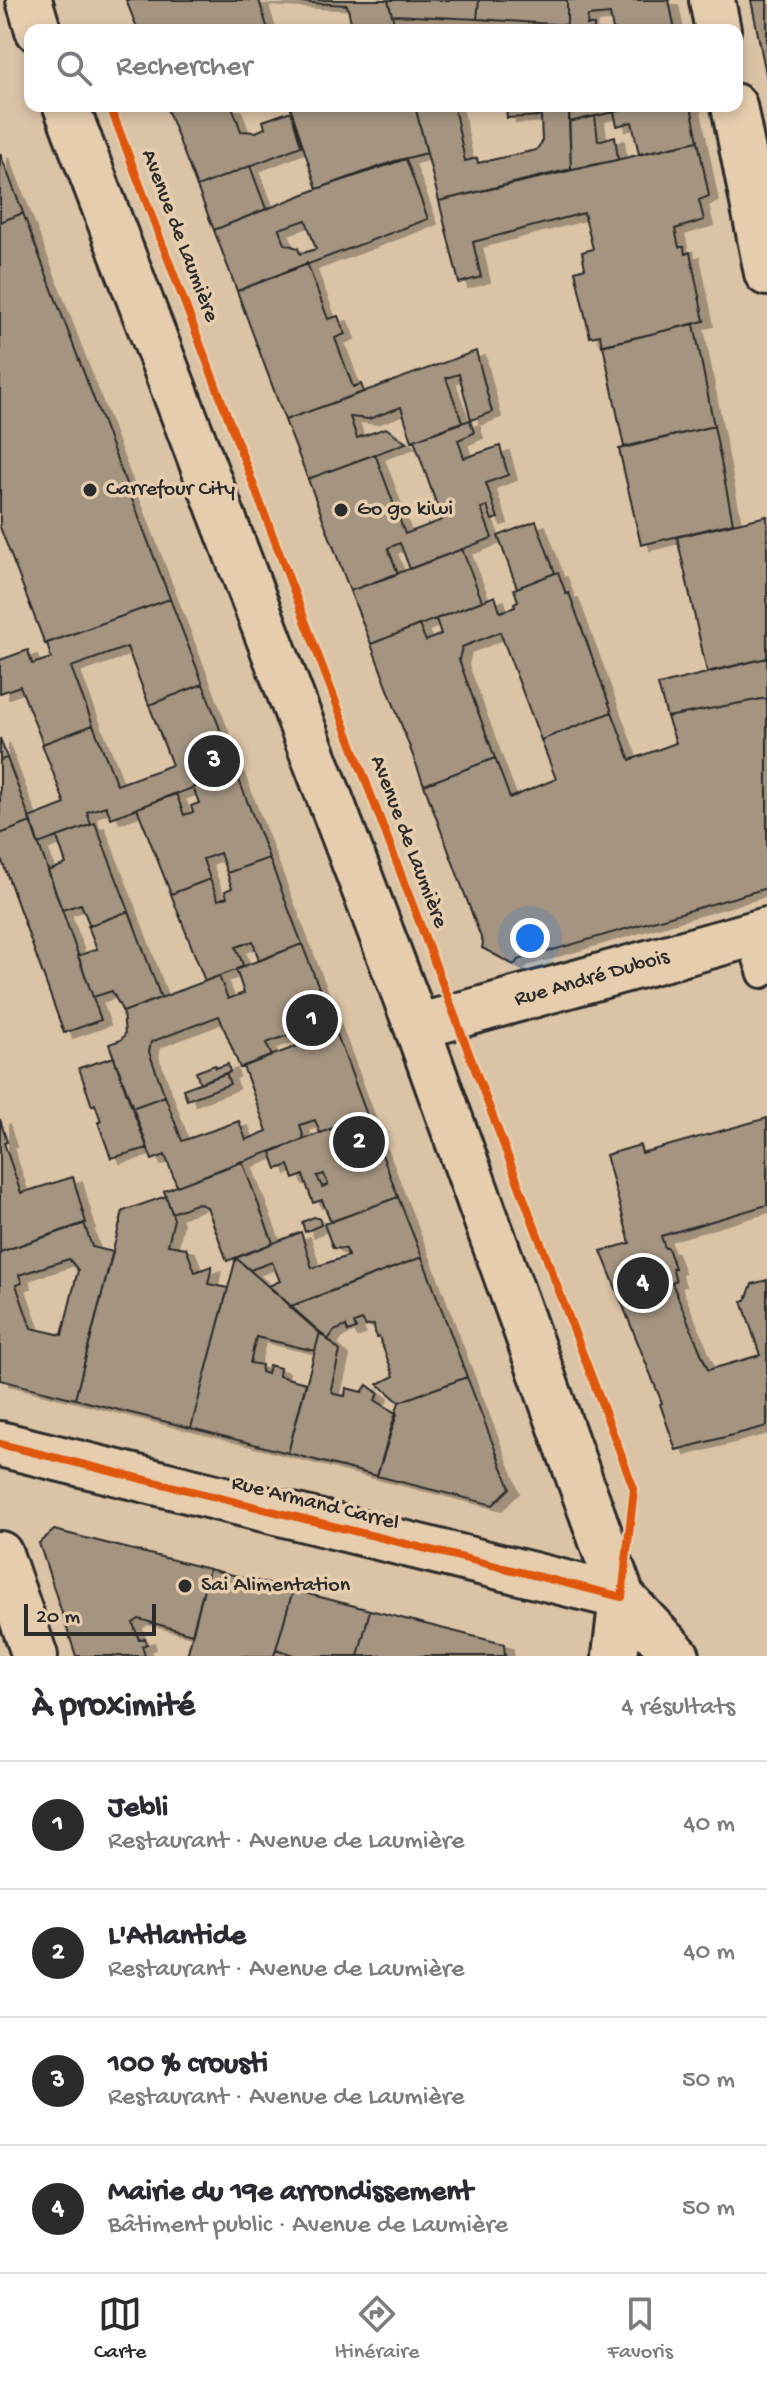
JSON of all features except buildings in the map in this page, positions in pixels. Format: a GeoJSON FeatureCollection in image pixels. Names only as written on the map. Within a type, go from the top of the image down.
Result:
{"type":"FeatureCollection","features":[{"type":"Feature","properties":{"kind":"street"},"geometry":{"type":"LineString","coordinates":[[29,0],[36,24]]}},
{"type":"Feature","properties":{"kind":"street"},"geometry":{"type":"LineString","coordinates":[[712,0],[717,24]]}},
{"type":"Feature","properties":{"kind":"street"},"geometry":{"type":"LineString","coordinates":[[68,112],[417,1027],[622,1597],[677,1656]]}},
{"type":"Feature","properties":{"kind":"street"},"geometry":{"type":"LineString","coordinates":[[735,112],[767,273]]}},
{"type":"Feature","properties":{"kind":"street","name":"Rue André Dubois"},"geometry":{"type":"LineString","coordinates":[[417,1027],[759,946]]}},
{"type":"Feature","properties":{"kind":"street","name":"Rue Armand Carrel"},"geometry":{"type":"LineString","coordinates":[[0,1444],[622,1597]]}},
{"type":"Feature","properties":{"kind":"street"},"geometry":{"type":"LineString","coordinates":[[0,1554],[35,1656]]}},
{"type":"Feature","properties":{"kind":"street"},"geometry":{"type":"LineString","coordinates":[[615,1656],[622,1597]]}},
{"type":"Feature","properties":{"kind":"cycle path","name":"Avenue de Laumière"},"geometry":{"type":"LineString","coordinates":[[112,112],[634,1489],[622,1597]]}},
{"type":"Feature","properties":{"kind":"cycle path"},"geometry":{"type":"LineString","coordinates":[[0,1444],[622,1597]]}},
{"type":"Feature","properties":{"kind":"place","name":"Carrefour City"},"geometry":{"type":"Point","coordinates":[90,490]}},
{"type":"Feature","properties":{"kind":"place","name":"Go go kiwi"},"geometry":{"type":"Point","coordinates":[341,510]}},
{"type":"Feature","properties":{"kind":"place","name":"100 % crousti"},"geometry":{"type":"Point","coordinates":[214,761]}},
{"type":"Feature","properties":{"kind":"place","name":"Jebli"},"geometry":{"type":"Point","coordinates":[312,1020]}},
{"type":"Feature","properties":{"kind":"place","name":"L'Atlantide"},"geometry":{"type":"Point","coordinates":[359,1142]}},
{"type":"Feature","properties":{"kind":"place","name":"Mairie du 19e arrondissement"},"geometry":{"type":"Point","coordinates":[643,1283]}},
{"type":"Feature","properties":{"kind":"place","name":"Sai Alimentation"},"geometry":{"type":"Point","coordinates":[185,1586]}}]}
